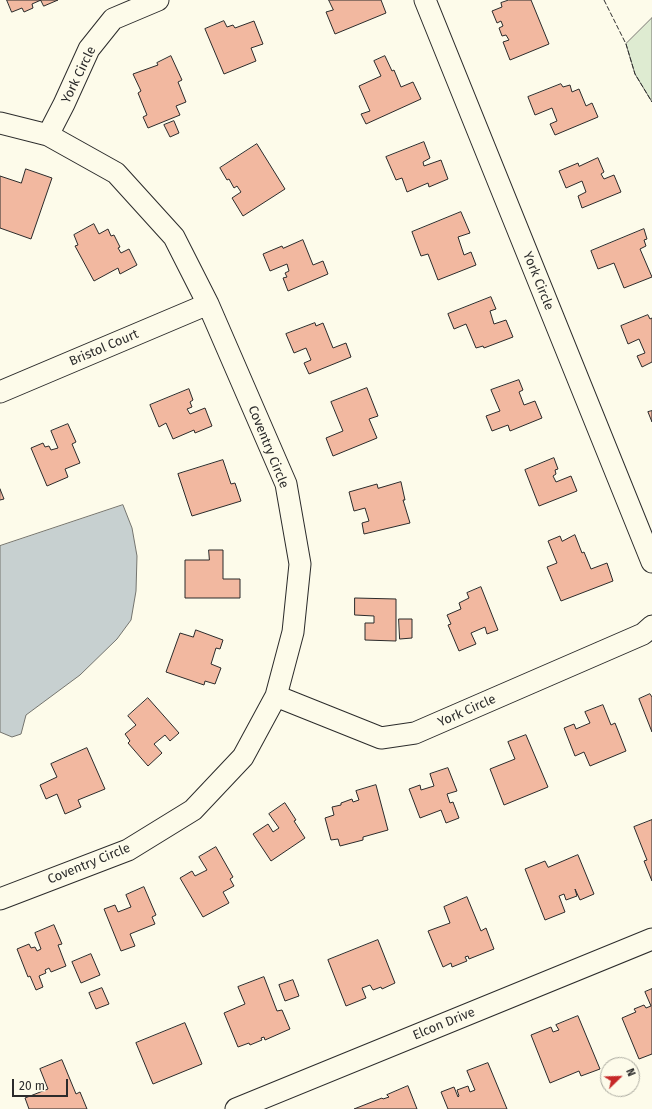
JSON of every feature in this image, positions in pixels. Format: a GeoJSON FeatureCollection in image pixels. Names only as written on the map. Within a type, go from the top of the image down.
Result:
{"type":"FeatureCollection","features":[{"type":"Feature","properties":{"kind":"street","name":"York Circle"},"geometry":{"type":"LineString","coordinates":[[48,135],[89,49],[113,19],[158,0]]}},
{"type":"Feature","properties":{"kind":"street","name":"York Circle"},"geometry":{"type":"LineString","coordinates":[[424,0],[652,562]]}},
{"type":"Feature","properties":{"kind":"street","name":"Coventry Circle"},"geometry":{"type":"LineString","coordinates":[[0,123],[48,135],[116,173],[174,237],[208,304],[286,484],[300,564],[293,632],[276,696],[243,757],[193,810],[128,850],[0,899]]}},
{"type":"Feature","properties":{"kind":"street","name":"Bristol Court"},"geometry":{"type":"LineString","coordinates":[[0,392],[208,304]]}},
{"type":"Feature","properties":{"kind":"street","name":"York Circle"},"geometry":{"type":"LineString","coordinates":[[276,696],[381,738],[415,733],[643,634],[652,626]]}},
{"type":"Feature","properties":{"kind":"street","name":"Elcon Drive"},"geometry":{"type":"LineString","coordinates":[[236,1109],[652,939]]}},
{"type":"Feature","properties":{"kind":"green space"},"geometry":{"type":"Polygon","coordinates":[[[652,18],[652,102],[635,74],[626,44],[652,18]]]}},
{"type":"Feature","properties":{"kind":"shaded area"},"geometry":{"type":"Polygon","coordinates":[[[123,505],[132,528],[137,556],[136,591],[131,620],[117,639],[80,675],[26,715],[21,734],[12,737],[0,732],[0,546],[123,505]]]}},
{"type":"Feature","properties":{"kind":"building"},"geometry":{"type":"Polygon","coordinates":[[[7,0],[41,0],[32,4],[33,8],[24,12],[22,8],[12,12],[7,0]]]}},
{"type":"Feature","properties":{"kind":"building"},"geometry":{"type":"Polygon","coordinates":[[[41,0],[58,0],[44,6],[41,0]]]}},
{"type":"Feature","properties":{"kind":"building"},"geometry":{"type":"Polygon","coordinates":[[[329,0],[381,0],[386,13],[335,34],[326,12],[333,10],[329,0]]]}},
{"type":"Feature","properties":{"kind":"building"},"geometry":{"type":"Polygon","coordinates":[[[509,0],[531,0],[549,44],[510,60],[503,42],[509,40],[506,35],[502,36],[499,28],[503,26],[501,21],[497,23],[492,11],[502,7],[501,3],[509,0]]]}},
{"type":"Feature","properties":{"kind":"building"},"geometry":{"type":"Polygon","coordinates":[[[224,21],[227,27],[233,25],[235,28],[254,21],[263,44],[251,48],[256,61],[224,74],[205,29],[224,21]]]}},
{"type":"Feature","properties":{"kind":"building"},"geometry":{"type":"Polygon","coordinates":[[[171,56],[182,80],[178,82],[186,102],[176,106],[180,115],[148,128],[143,117],[147,115],[138,93],[141,91],[133,74],[158,65],[157,63],[171,56]]]}},
{"type":"Feature","properties":{"kind":"building"},"geometry":{"type":"Polygon","coordinates":[[[385,56],[392,71],[394,70],[401,87],[413,82],[421,99],[366,124],[361,114],[370,111],[359,86],[381,76],[374,61],[385,56]]]}},
{"type":"Feature","properties":{"kind":"building"},"geometry":{"type":"Polygon","coordinates":[[[561,84],[563,87],[570,85],[572,92],[579,89],[586,106],[592,103],[598,117],[555,135],[550,124],[557,121],[552,108],[535,115],[528,97],[561,84]]]}},
{"type":"Feature","properties":{"kind":"building"},"geometry":{"type":"Polygon","coordinates":[[[174,121],[179,133],[170,137],[164,125],[174,121]]]}},
{"type":"Feature","properties":{"kind":"building"},"geometry":{"type":"Polygon","coordinates":[[[424,142],[430,158],[423,162],[424,166],[441,160],[448,179],[429,187],[428,183],[407,192],[402,178],[396,180],[386,157],[424,142]]]}},
{"type":"Feature","properties":{"kind":"building"},"geometry":{"type":"Polygon","coordinates":[[[257,144],[285,189],[243,216],[232,198],[241,192],[237,186],[234,188],[229,179],[227,180],[220,168],[257,144]]]}},
{"type":"Feature","properties":{"kind":"building"},"geometry":{"type":"Polygon","coordinates":[[[598,158],[604,172],[601,174],[604,179],[614,175],[621,192],[582,208],[578,196],[586,192],[582,181],[566,188],[559,171],[578,163],[579,166],[598,158]]]}},
{"type":"Feature","properties":{"kind":"building"},"geometry":{"type":"Polygon","coordinates":[[[26,169],[52,178],[31,239],[0,228],[0,176],[21,183],[26,169]]]}},
{"type":"Feature","properties":{"kind":"building"},"geometry":{"type":"Polygon","coordinates":[[[461,212],[470,233],[458,237],[464,255],[471,252],[476,265],[438,280],[428,254],[421,256],[412,232],[461,212]]]}},
{"type":"Feature","properties":{"kind":"building"},"geometry":{"type":"Polygon","coordinates":[[[94,224],[99,234],[108,229],[111,236],[114,235],[120,247],[118,248],[121,253],[129,249],[137,265],[120,274],[118,268],[94,281],[75,246],[78,245],[74,235],[94,224]]]}},
{"type":"Feature","properties":{"kind":"building"},"geometry":{"type":"Polygon","coordinates":[[[644,229],[647,239],[644,240],[646,246],[640,249],[652,277],[624,288],[614,263],[598,269],[591,251],[644,229]]]}},
{"type":"Feature","properties":{"kind":"building"},"geometry":{"type":"Polygon","coordinates":[[[303,240],[313,265],[323,261],[328,274],[288,291],[283,278],[287,277],[285,273],[289,271],[287,264],[270,271],[263,254],[282,246],[283,248],[303,240]]]}},
{"type":"Feature","properties":{"kind":"building"},"geometry":{"type":"Polygon","coordinates":[[[491,297],[496,309],[490,311],[494,324],[506,320],[513,337],[484,348],[483,346],[476,348],[466,324],[454,329],[448,314],[491,297]]]}},
{"type":"Feature","properties":{"kind":"building"},"geometry":{"type":"Polygon","coordinates":[[[648,315],[650,319],[652,318],[652,362],[642,367],[637,356],[645,353],[639,339],[628,344],[621,326],[648,315]]]}},
{"type":"Feature","properties":{"kind":"building"},"geometry":{"type":"Polygon","coordinates":[[[315,323],[316,326],[323,323],[333,348],[346,343],[351,357],[309,374],[304,363],[311,360],[306,348],[294,353],[286,334],[315,323]]]}},
{"type":"Feature","properties":{"kind":"building"},"geometry":{"type":"Polygon","coordinates":[[[519,380],[523,390],[519,392],[524,405],[535,401],[542,418],[510,431],[508,425],[492,431],[486,416],[500,411],[491,390],[519,380]]]}},
{"type":"Feature","properties":{"kind":"building"},"geometry":{"type":"Polygon","coordinates":[[[367,388],[378,416],[369,419],[377,438],[333,456],[326,438],[343,431],[331,402],[367,388]]]}},
{"type":"Feature","properties":{"kind":"building"},"geometry":{"type":"Polygon","coordinates":[[[189,389],[193,400],[190,402],[192,407],[187,409],[190,414],[205,408],[212,426],[195,433],[194,430],[173,439],[166,423],[159,427],[150,405],[189,389]]]}},
{"type":"Feature","properties":{"kind":"building"},"geometry":{"type":"Polygon","coordinates":[[[652,411],[652,422],[648,412],[652,411]]]}},
{"type":"Feature","properties":{"kind":"building"},"geometry":{"type":"Polygon","coordinates":[[[68,424],[76,442],[72,444],[80,463],[65,469],[68,477],[47,486],[31,448],[43,443],[45,447],[49,446],[51,450],[58,448],[51,431],[68,424]]]}},
{"type":"Feature","properties":{"kind":"building"},"geometry":{"type":"Polygon","coordinates":[[[554,458],[558,469],[555,470],[556,474],[553,476],[556,482],[571,476],[577,491],[539,506],[525,470],[554,458]]]}},
{"type":"Feature","properties":{"kind":"building"},"geometry":{"type":"Polygon","coordinates":[[[223,460],[231,484],[235,483],[241,501],[192,516],[178,474],[223,460]]]}},
{"type":"Feature","properties":{"kind":"building"},"geometry":{"type":"Polygon","coordinates":[[[401,482],[405,500],[403,500],[410,523],[364,534],[362,523],[369,521],[365,508],[354,511],[349,492],[377,484],[378,488],[401,482]]]}},
{"type":"Feature","properties":{"kind":"building"},"geometry":{"type":"Polygon","coordinates":[[[0,489],[4,499],[0,500],[0,489]]]}},
{"type":"Feature","properties":{"kind":"building"},"geometry":{"type":"Polygon","coordinates":[[[575,535],[582,553],[584,552],[591,569],[607,563],[613,581],[561,601],[547,567],[557,563],[548,541],[560,536],[562,541],[575,535]]]}},
{"type":"Feature","properties":{"kind":"building"},"geometry":{"type":"Polygon","coordinates":[[[209,550],[223,550],[223,579],[240,579],[240,598],[185,598],[185,560],[209,560],[209,550]]]}},
{"type":"Feature","properties":{"kind":"building"},"geometry":{"type":"Polygon","coordinates":[[[481,587],[498,630],[487,634],[485,627],[471,633],[476,644],[459,651],[448,625],[451,624],[447,615],[461,609],[459,603],[469,598],[467,593],[481,587]]]}},
{"type":"Feature","properties":{"kind":"building"},"geometry":{"type":"Polygon","coordinates":[[[355,598],[396,599],[396,641],[365,640],[365,623],[374,623],[374,616],[355,615],[355,598]]]}},
{"type":"Feature","properties":{"kind":"building"},"geometry":{"type":"Polygon","coordinates":[[[399,619],[412,619],[412,638],[400,639],[399,619]]]}},
{"type":"Feature","properties":{"kind":"building"},"geometry":{"type":"Polygon","coordinates":[[[196,630],[223,640],[220,649],[216,648],[211,664],[221,668],[215,684],[205,681],[204,685],[166,672],[180,633],[193,637],[196,630]]]}},
{"type":"Feature","properties":{"kind":"building"},"geometry":{"type":"Polygon","coordinates":[[[650,694],[652,697],[652,732],[639,699],[650,694]]]}},
{"type":"Feature","properties":{"kind":"building"},"geometry":{"type":"Polygon","coordinates":[[[148,698],[179,733],[170,741],[165,735],[154,744],[162,753],[148,766],[128,743],[130,741],[125,734],[136,725],[128,716],[148,698]]]}},
{"type":"Feature","properties":{"kind":"building"},"geometry":{"type":"Polygon","coordinates":[[[603,705],[611,725],[615,723],[626,751],[590,766],[584,752],[575,756],[564,728],[574,724],[576,729],[590,723],[585,712],[603,705]]]}},
{"type":"Feature","properties":{"kind":"building"},"geometry":{"type":"Polygon","coordinates":[[[526,735],[548,787],[504,805],[490,769],[515,759],[508,742],[526,735]]]}},
{"type":"Feature","properties":{"kind":"building"},"geometry":{"type":"Polygon","coordinates":[[[87,748],[105,789],[78,800],[81,807],[65,814],[57,794],[46,799],[40,785],[57,777],[51,764],[87,748]]]}},
{"type":"Feature","properties":{"kind":"building"},"geometry":{"type":"Polygon","coordinates":[[[448,768],[457,791],[447,794],[450,803],[453,802],[459,818],[446,823],[441,810],[420,818],[409,789],[420,785],[421,790],[434,786],[430,774],[448,768]]]}},
{"type":"Feature","properties":{"kind":"building"},"geometry":{"type":"Polygon","coordinates":[[[376,785],[388,830],[363,837],[363,840],[340,846],[338,839],[331,840],[325,818],[334,815],[332,807],[341,805],[341,803],[352,799],[353,802],[359,800],[356,791],[376,785]]]}},
{"type":"Feature","properties":{"kind":"building"},"geometry":{"type":"Polygon","coordinates":[[[285,803],[305,838],[271,861],[253,834],[268,824],[273,832],[279,828],[269,814],[285,803]]]}},
{"type":"Feature","properties":{"kind":"building"},"geometry":{"type":"Polygon","coordinates":[[[652,820],[652,881],[644,861],[647,860],[634,827],[652,820]]]}},
{"type":"Feature","properties":{"kind":"building"},"geometry":{"type":"Polygon","coordinates":[[[216,847],[233,877],[230,879],[234,886],[223,892],[229,903],[203,917],[180,878],[192,871],[195,876],[207,870],[199,857],[216,847]]]}},
{"type":"Feature","properties":{"kind":"building"},"geometry":{"type":"Polygon","coordinates":[[[578,855],[594,894],[580,900],[575,889],[577,896],[566,900],[564,894],[559,896],[565,912],[545,920],[525,869],[545,861],[548,867],[578,855]]]}},
{"type":"Feature","properties":{"kind":"building"},"geometry":{"type":"Polygon","coordinates":[[[144,887],[156,915],[152,917],[155,924],[130,934],[135,946],[121,951],[104,909],[115,905],[118,912],[131,907],[126,895],[144,887]]]}},
{"type":"Feature","properties":{"kind":"building"},"geometry":{"type":"Polygon","coordinates":[[[467,897],[481,931],[486,928],[494,949],[469,959],[468,956],[465,957],[467,961],[452,967],[451,963],[443,967],[428,931],[450,923],[444,907],[467,897]]]}},
{"type":"Feature","properties":{"kind":"building"},"geometry":{"type":"Polygon","coordinates":[[[54,925],[62,944],[58,945],[66,966],[51,972],[49,968],[45,970],[46,973],[39,976],[43,987],[36,990],[30,976],[28,977],[17,949],[29,944],[31,948],[35,947],[37,951],[41,949],[35,933],[54,925]]]}},
{"type":"Feature","properties":{"kind":"building"},"geometry":{"type":"Polygon","coordinates":[[[378,940],[395,983],[382,989],[381,987],[373,990],[370,985],[362,988],[366,998],[346,1006],[328,960],[378,940]]]}},
{"type":"Feature","properties":{"kind":"building"},"geometry":{"type":"Polygon","coordinates":[[[91,954],[100,975],[81,983],[72,962],[91,954]]]}},
{"type":"Feature","properties":{"kind":"building"},"geometry":{"type":"Polygon","coordinates":[[[264,977],[277,1011],[282,1010],[290,1029],[265,1040],[264,1037],[261,1038],[262,1040],[250,1045],[249,1043],[238,1047],[224,1013],[245,1004],[238,987],[264,977]]]}},
{"type":"Feature","properties":{"kind":"building"},"geometry":{"type":"Polygon","coordinates":[[[293,980],[299,996],[285,1001],[279,985],[293,980]]]}},
{"type":"Feature","properties":{"kind":"building"},"geometry":{"type":"Polygon","coordinates":[[[102,988],[109,1004],[96,1009],[89,993],[102,988]]]}},
{"type":"Feature","properties":{"kind":"building"},"geometry":{"type":"Polygon","coordinates":[[[652,989],[652,1054],[640,1059],[622,1018],[636,1012],[634,1009],[644,1005],[646,1008],[651,1006],[645,992],[652,989]]]}},
{"type":"Feature","properties":{"kind":"building"},"geometry":{"type":"Polygon","coordinates":[[[578,1016],[600,1069],[581,1076],[579,1071],[550,1083],[531,1035],[551,1027],[553,1032],[559,1030],[556,1025],[578,1016]]]}},
{"type":"Feature","properties":{"kind":"building"},"geometry":{"type":"Polygon","coordinates":[[[185,1023],[202,1064],[153,1084],[136,1043],[185,1023]]]}},
{"type":"Feature","properties":{"kind":"building"},"geometry":{"type":"Polygon","coordinates":[[[62,1060],[76,1094],[80,1092],[87,1109],[29,1109],[25,1098],[48,1089],[40,1069],[62,1060]]]}},
{"type":"Feature","properties":{"kind":"building"},"geometry":{"type":"Polygon","coordinates":[[[488,1063],[507,1109],[448,1109],[441,1092],[454,1087],[458,1097],[457,1090],[468,1086],[470,1092],[475,1090],[467,1071],[488,1063]]]}},
{"type":"Feature","properties":{"kind":"building"},"geometry":{"type":"Polygon","coordinates":[[[408,1086],[417,1109],[354,1109],[382,1098],[389,1097],[387,1095],[408,1086]]]}},
{"type":"Feature","properties":{"kind":"fence"},"geometry":{"type":"LineString","coordinates":[[604,0],[626,44],[635,74],[652,102]]}}]}
